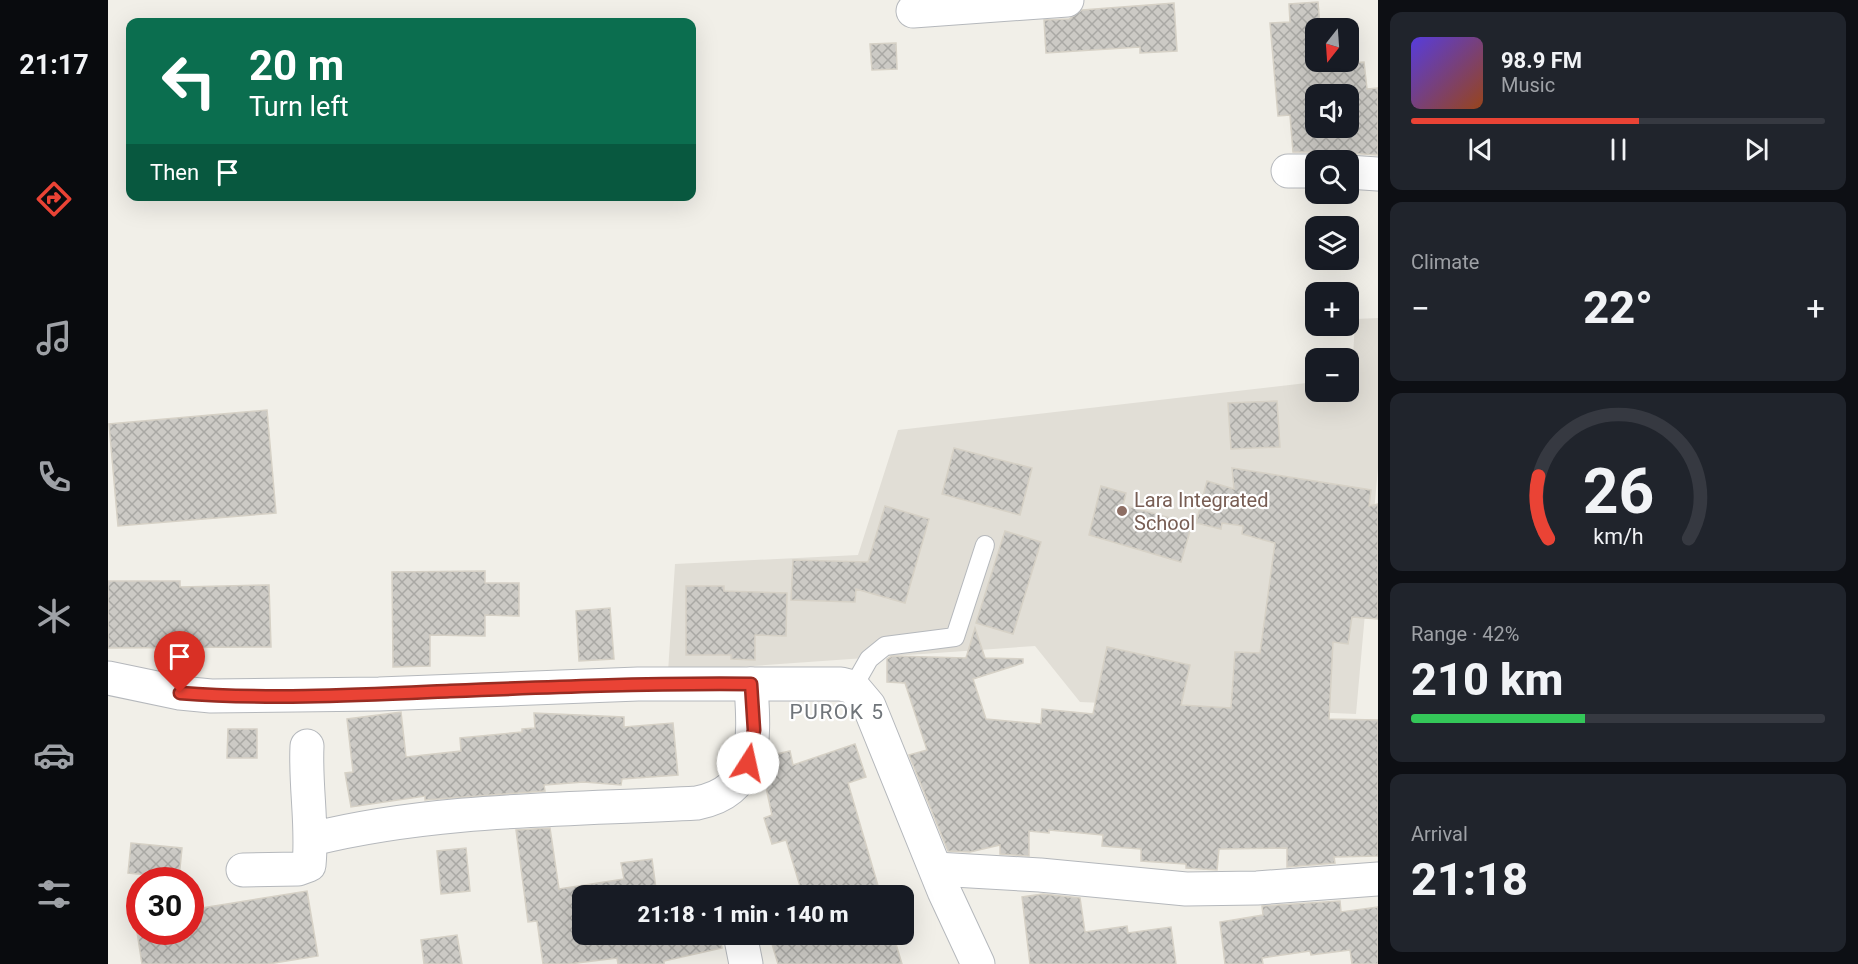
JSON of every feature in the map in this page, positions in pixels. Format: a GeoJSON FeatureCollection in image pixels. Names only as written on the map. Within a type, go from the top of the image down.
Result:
{"type":"FeatureCollection","features":[{"type":"Feature","properties":{"kind":"street"},"geometry":{"type":"LineString","coordinates":[[913,11],[1067,0]]}},
{"type":"Feature","properties":{"kind":"street"},"geometry":{"type":"LineString","coordinates":[[1359,173],[1378,174]]}},
{"type":"Feature","properties":{"kind":"street"},"geometry":{"type":"LineString","coordinates":[[108,678],[180,693],[211,696],[379,694],[638,684],[841,684],[853,687],[870,706],[936,869],[978,964]]}},
{"type":"Feature","properties":{"kind":"street"},"geometry":{"type":"LineString","coordinates":[[312,839],[353,829],[425,818],[697,803],[715,799],[729,790],[748,763],[754,730],[751,684]]}},
{"type":"Feature","properties":{"kind":"street"},"geometry":{"type":"LineString","coordinates":[[243,870],[298,869],[309,865],[312,839],[306,779],[307,746]]}},
{"type":"Feature","properties":{"kind":"street"},"geometry":{"type":"LineString","coordinates":[[936,869],[1040,875],[1186,890],[1257,888],[1378,879]]}},
{"type":"Feature","properties":{"kind":"street"},"geometry":{"type":"LineString","coordinates":[[743,945],[747,964]]}},
{"type":"Feature","properties":{"kind":"lane"},"geometry":{"type":"LineString","coordinates":[[853,687],[868,659],[885,646],[955,638],[985,545]]}},
{"type":"Feature","properties":{"kind":"shaded area","name":"Lara Integrated School"},"geometry":{"type":"Polygon","coordinates":[[[1378,318],[1378,468],[1356,714],[1080,702],[1035,646],[668,672],[675,564],[858,555],[898,430],[1305,383],[1305,402],[1359,402],[1359,348],[1354,348],[1354,336],[1359,336],[1359,319],[1378,318]]]}},
{"type":"Feature","properties":{"kind":"building"},"geometry":{"type":"Polygon","coordinates":[[[1318,2],[1319,18],[1305,18],[1305,72],[1359,72],[1359,62],[1364,62],[1367,89],[1378,88],[1378,155],[1359,154],[1359,150],[1293,152],[1290,115],[1278,116],[1270,23],[1290,22],[1289,4],[1318,2]]]}},
{"type":"Feature","properties":{"kind":"building"},"geometry":{"type":"Polygon","coordinates":[[[1174,3],[1177,51],[1140,53],[1140,47],[1046,53],[1044,20],[1069,19],[1082,10],[1174,3]]]}},
{"type":"Feature","properties":{"kind":"building"},"geometry":{"type":"Polygon","coordinates":[[[896,43],[897,69],[872,70],[870,44],[896,43]]]}},
{"type":"Feature","properties":{"kind":"building"},"geometry":{"type":"Polygon","coordinates":[[[1277,401],[1280,447],[1231,449],[1228,403],[1277,401]]]}},
{"type":"Feature","properties":{"kind":"building"},"geometry":{"type":"Polygon","coordinates":[[[267,410],[276,513],[118,526],[109,424],[267,410]]]}},
{"type":"Feature","properties":{"kind":"building"},"geometry":{"type":"Polygon","coordinates":[[[954,448],[1032,468],[1020,515],[942,494],[954,448]]]}},
{"type":"Feature","properties":{"kind":"building"},"geometry":{"type":"Polygon","coordinates":[[[1232,468],[1371,490],[1369,506],[1378,504],[1378,619],[1352,617],[1348,644],[1333,642],[1329,719],[1378,720],[1378,856],[1334,857],[1335,863],[1287,867],[1287,848],[1219,849],[1217,870],[1186,868],[1186,864],[1141,861],[1141,849],[1102,846],[1103,835],[1049,830],[1049,833],[1029,831],[1029,856],[1000,854],[1000,845],[970,852],[948,851],[909,755],[927,750],[905,683],[887,682],[887,659],[892,656],[966,658],[975,628],[985,658],[1023,659],[1023,663],[973,679],[986,719],[1041,724],[1042,709],[1093,714],[1107,647],[1190,665],[1181,705],[1231,708],[1235,652],[1260,653],[1275,543],[1242,534],[1243,526],[1222,523],[1221,529],[1196,523],[1207,481],[1234,489],[1232,468]]]}},
{"type":"Feature","properties":{"kind":"building"},"geometry":{"type":"Polygon","coordinates":[[[1101,486],[1126,493],[1123,505],[1192,524],[1181,562],[1089,535],[1101,486]]]}},
{"type":"Feature","properties":{"kind":"building"},"geometry":{"type":"Polygon","coordinates":[[[885,506],[929,519],[905,603],[856,589],[855,602],[791,600],[793,560],[868,562],[885,506]]]}},
{"type":"Feature","properties":{"kind":"building"},"geometry":{"type":"Polygon","coordinates":[[[1005,531],[1041,542],[1013,634],[976,623],[1005,531]]]}},
{"type":"Feature","properties":{"kind":"building"},"geometry":{"type":"Polygon","coordinates":[[[485,571],[485,583],[519,583],[519,616],[485,615],[485,636],[430,635],[430,666],[393,667],[392,572],[485,571]]]}},
{"type":"Feature","properties":{"kind":"building"},"geometry":{"type":"Polygon","coordinates":[[[108,581],[180,581],[180,587],[269,585],[271,647],[108,648],[108,581]]]}},
{"type":"Feature","properties":{"kind":"building"},"geometry":{"type":"Polygon","coordinates":[[[686,586],[724,586],[724,591],[787,593],[786,636],[755,635],[755,660],[731,659],[731,655],[686,655],[686,586]]]}},
{"type":"Feature","properties":{"kind":"building"},"geometry":{"type":"Polygon","coordinates":[[[610,608],[614,659],[579,661],[576,611],[610,608]]]}},
{"type":"Feature","properties":{"kind":"building"},"geometry":{"type":"Polygon","coordinates":[[[401,712],[406,757],[461,751],[460,738],[522,732],[522,729],[535,728],[534,713],[624,717],[624,727],[673,723],[678,775],[622,779],[621,785],[584,782],[544,785],[545,791],[425,800],[425,796],[351,807],[345,773],[353,772],[347,719],[401,712]]]}},
{"type":"Feature","properties":{"kind":"building"},"geometry":{"type":"Polygon","coordinates":[[[228,729],[257,729],[257,758],[227,758],[228,729]]]}},
{"type":"Feature","properties":{"kind":"building"},"geometry":{"type":"Polygon","coordinates":[[[855,744],[866,777],[848,783],[878,885],[800,885],[786,840],[772,844],[764,818],[772,815],[763,774],[768,756],[790,751],[793,765],[855,744]]]}},
{"type":"Feature","properties":{"kind":"building"},"geometry":{"type":"Polygon","coordinates":[[[550,828],[559,889],[572,887],[572,945],[721,945],[722,948],[664,961],[664,964],[618,964],[617,958],[569,964],[543,964],[537,921],[528,922],[516,830],[550,828]]]}},
{"type":"Feature","properties":{"kind":"building"},"geometry":{"type":"Polygon","coordinates":[[[131,843],[182,848],[180,867],[129,867],[131,843]]]}},
{"type":"Feature","properties":{"kind":"building"},"geometry":{"type":"Polygon","coordinates":[[[466,848],[470,891],[441,894],[437,851],[466,848]]]}},
{"type":"Feature","properties":{"kind":"building"},"geometry":{"type":"Polygon","coordinates":[[[652,859],[656,885],[585,885],[624,879],[621,863],[652,859]]]}},
{"type":"Feature","properties":{"kind":"building"},"geometry":{"type":"Polygon","coordinates":[[[307,891],[318,956],[268,964],[142,964],[139,945],[204,945],[204,908],[307,891]]]}},
{"type":"Feature","properties":{"kind":"building"},"geometry":{"type":"Polygon","coordinates":[[[1043,894],[1080,898],[1085,932],[1127,926],[1128,933],[1171,927],[1176,964],[1030,964],[1022,897],[1043,894]]]}},
{"type":"Feature","properties":{"kind":"building"},"geometry":{"type":"Polygon","coordinates":[[[1340,901],[1341,912],[1378,907],[1378,964],[1352,964],[1350,950],[1311,955],[1310,951],[1262,958],[1263,964],[1225,964],[1220,922],[1263,915],[1262,906],[1340,901]]]}},
{"type":"Feature","properties":{"kind":"building"},"geometry":{"type":"Polygon","coordinates":[[[457,935],[462,964],[424,964],[421,940],[457,935]]]}},
{"type":"Feature","properties":{"kind":"building"},"geometry":{"type":"Polygon","coordinates":[[[772,945],[896,945],[902,964],[778,964],[772,945]]]}},
{"type":"Feature","properties":{"kind":"place","name":"Lara Integrated School"},"geometry":{"type":"Point","coordinates":[1122,511]}},
{"type":"Feature","properties":{"kind":"district","name":"PUROK 5"},"geometry":{"type":"Point","coordinates":[837,712]}},
{"type":"Feature","properties":{"kind":"route"},"geometry":{"type":"LineString","coordinates":[[180,693],[211,696],[379,694],[638,684],[751,684],[754,730],[748,763]]}}]}
